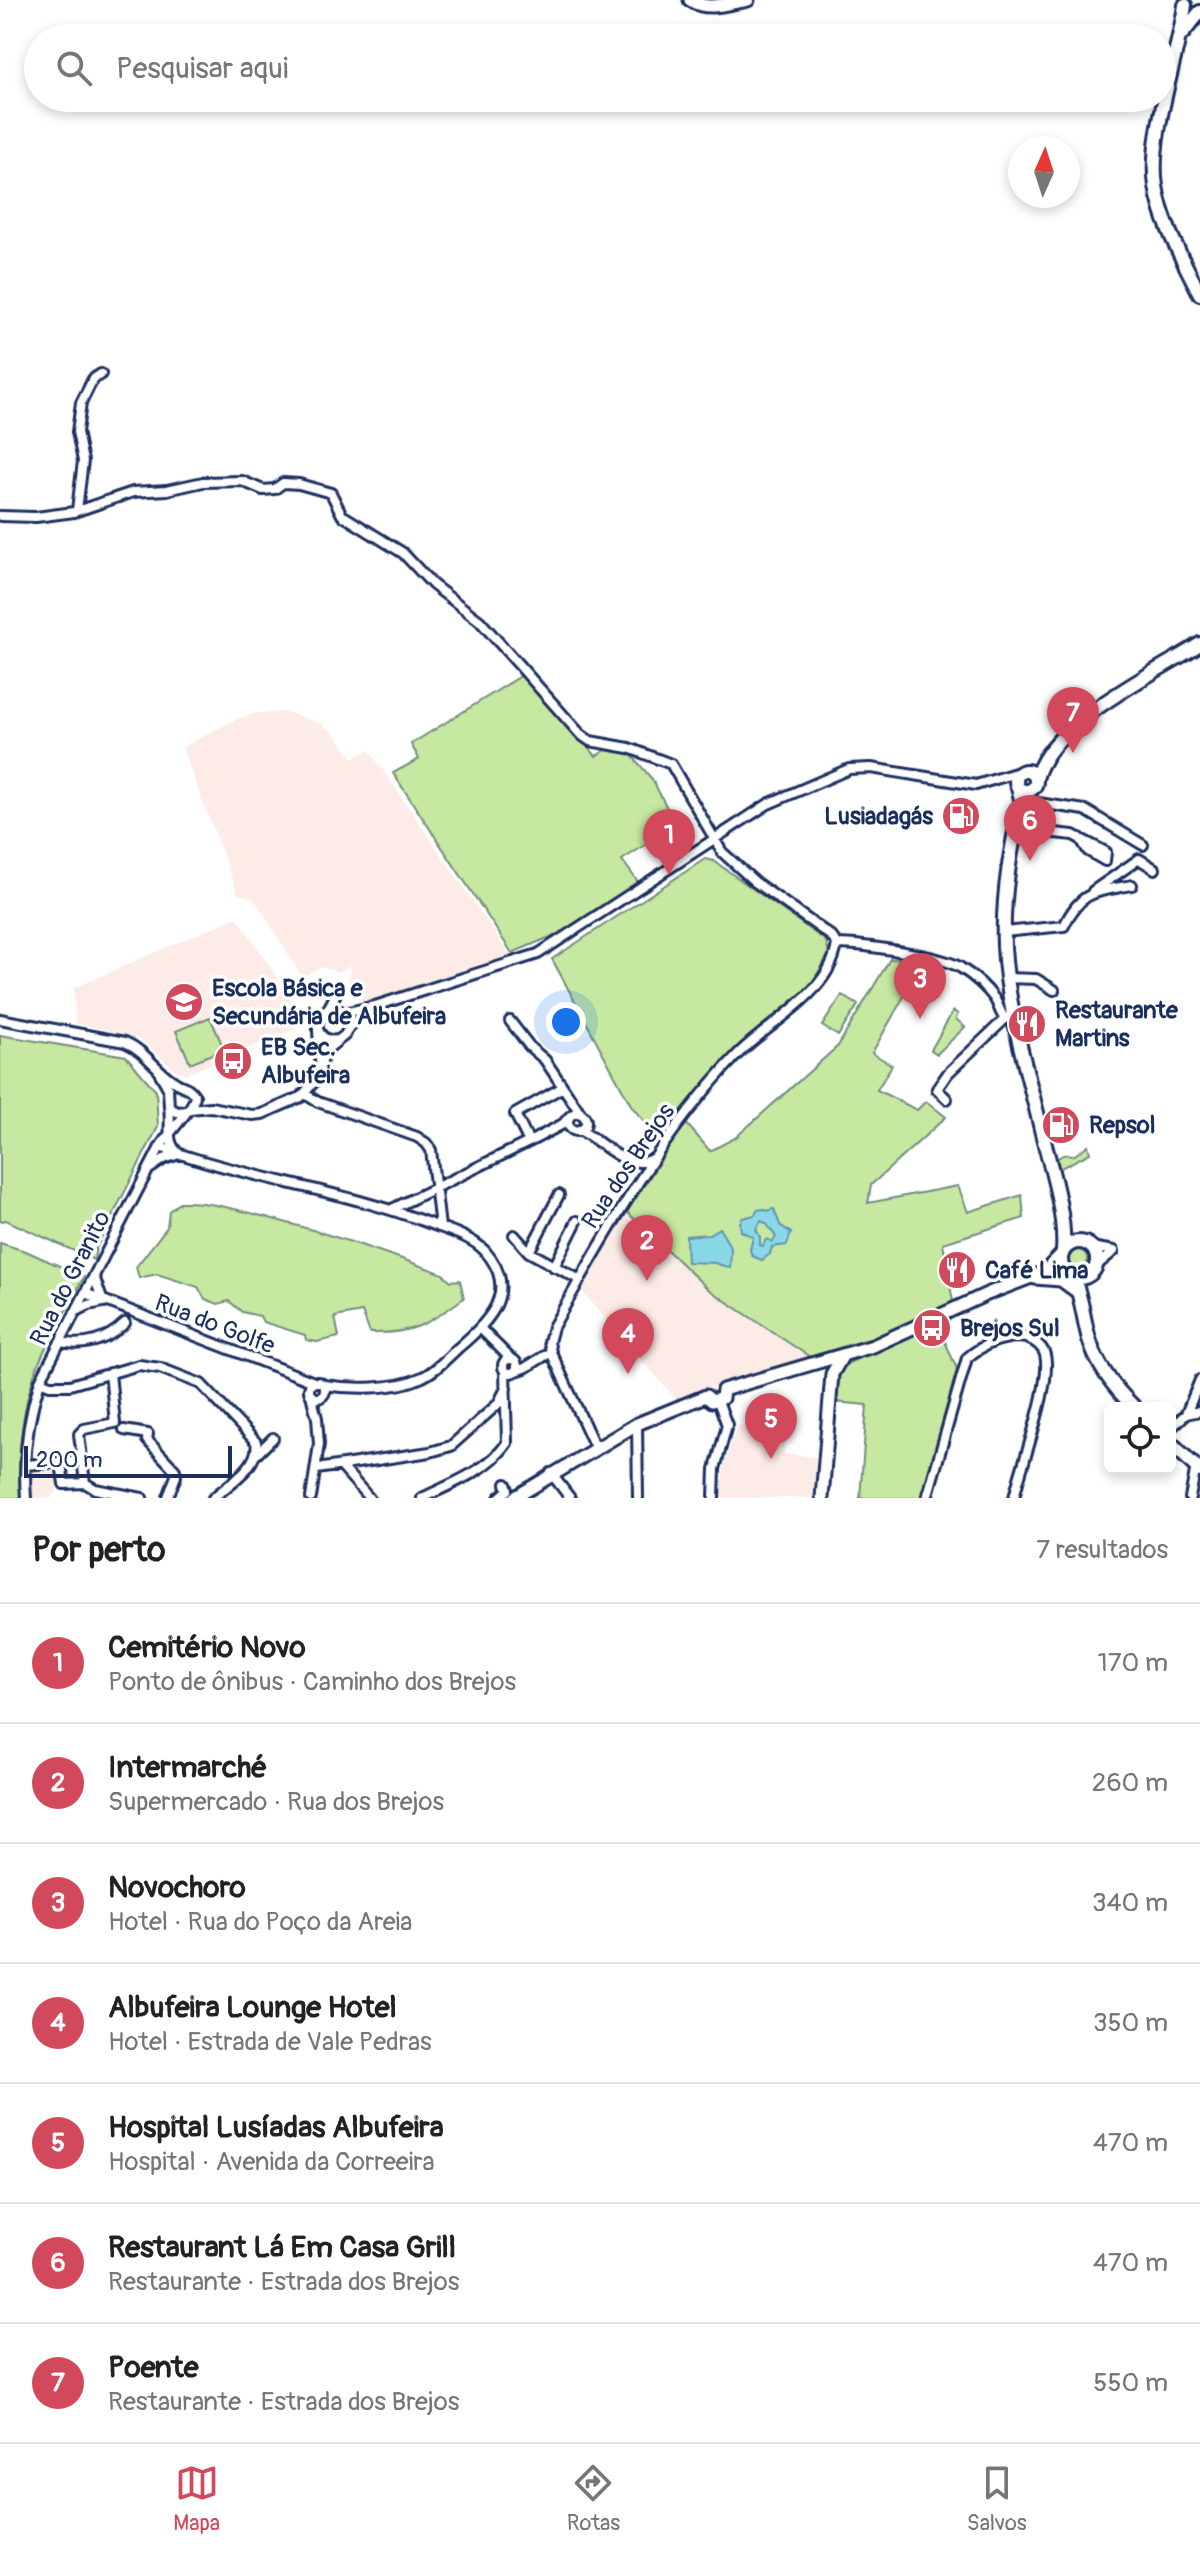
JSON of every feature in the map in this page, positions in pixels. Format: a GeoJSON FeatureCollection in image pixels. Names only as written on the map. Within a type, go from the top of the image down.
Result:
{"type":"FeatureCollection","features":[{"type":"Feature","properties":{"kind":"main road"},"geometry":{"type":"LineString","coordinates":[[690,0],[698,6],[748,0]]}},
{"type":"Feature","properties":{"kind":"main road"},"geometry":{"type":"LineString","coordinates":[[707,0],[725,4]]}},
{"type":"Feature","properties":{"kind":"main road"},"geometry":{"type":"LineString","coordinates":[[1181,36],[1200,11],[1183,2]]}},
{"type":"Feature","properties":{"kind":"main road"},"geometry":{"type":"LineString","coordinates":[[1176,58],[1183,2]]}},
{"type":"Feature","properties":{"kind":"main road"},"geometry":{"type":"LineString","coordinates":[[1164,112],[1155,184],[1171,234],[1200,294]]}},
{"type":"Feature","properties":{"kind":"main road"},"geometry":{"type":"LineString","coordinates":[[1084,1309],[1087,1280],[1094,1269],[1095,1254],[1066,1223],[1010,1018],[1004,932],[1006,886],[1022,802],[1022,782],[1039,768],[1055,745],[1080,719],[1200,644]]}},
{"type":"Feature","properties":{"kind":"main road"},"geometry":{"type":"LineString","coordinates":[[1055,1190],[1063,1233],[1062,1267],[1079,1293],[1089,1340],[1103,1371],[1130,1402]]}},
{"type":"Feature","properties":{"kind":"main road"},"geometry":{"type":"LineString","coordinates":[[514,1498],[637,1424],[873,1346],[1031,1277],[1051,1266],[1073,1243],[1088,1245]]}},
{"type":"Feature","properties":{"kind":"main road"},"geometry":{"type":"LineString","coordinates":[[1031,1277],[1083,1277],[1094,1269]]}},
{"type":"Feature","properties":{"kind":"main road"},"geometry":{"type":"LineString","coordinates":[[1031,1277],[1061,1280],[1079,1293]]}},
{"type":"Feature","properties":{"kind":"main road"},"geometry":{"type":"LineString","coordinates":[[820,1498],[832,1374],[843,1355]]}},
{"type":"Feature","properties":{"kind":"main road"},"geometry":{"type":"LineString","coordinates":[[810,1365],[824,1373],[826,1383],[820,1498]]}},
{"type":"Feature","properties":{"kind":"main road"},"geometry":{"type":"LineString","coordinates":[[1176,1448],[1198,1468]]}},
{"type":"Feature","properties":{"kind":"street"},"geometry":{"type":"LineString","coordinates":[[77,510],[83,461],[77,432],[81,403],[93,379],[101,374]]}},
{"type":"Feature","properties":{"kind":"street"},"geometry":{"type":"LineString","coordinates":[[0,516],[36,517],[77,510],[133,492],[167,490],[203,482],[242,481],[263,490],[275,489],[283,483],[299,484],[331,493],[342,515],[403,553],[433,585],[480,621],[580,734],[590,741],[629,748],[671,764],[722,852],[755,882],[831,936],[837,944],[959,965],[997,1001],[998,1009],[1010,1018],[948,1073],[937,1089],[947,1099]]}},
{"type":"Feature","properties":{"kind":"street"},"geometry":{"type":"LineString","coordinates":[[328,1009],[342,1011],[375,1006],[511,961],[577,929],[768,804],[849,769],[871,768],[976,785],[1022,782],[1031,802],[1085,810],[1143,845]]}},
{"type":"Feature","properties":{"kind":"street"},"geometry":{"type":"LineString","coordinates":[[1017,824],[1028,830],[1080,838]]}},
{"type":"Feature","properties":{"kind":"street"},"geometry":{"type":"LineString","coordinates":[[1004,932],[1064,926],[1073,907],[1133,861],[1139,859],[1155,869]]}},
{"type":"Feature","properties":{"kind":"street"},"geometry":{"type":"LineString","coordinates":[[1091,892],[1132,885]]}},
{"type":"Feature","properties":{"kind":"street","name":"Rua dos Brejos"},"geometry":{"type":"LineString","coordinates":[[551,1352],[549,1342],[553,1327],[643,1172],[720,1072],[819,983],[836,953],[837,944]]}},
{"type":"Feature","properties":{"kind":"street"},"geometry":{"type":"LineString","coordinates":[[1007,978],[1036,979],[1054,990]]}},
{"type":"Feature","properties":{"kind":"street"},"geometry":{"type":"LineString","coordinates":[[320,1063],[319,1017],[328,1009],[338,990],[349,1027]]}},
{"type":"Feature","properties":{"kind":"street"},"geometry":{"type":"LineString","coordinates":[[997,1001],[1002,994],[1010,992]]}},
{"type":"Feature","properties":{"kind":"street"},"geometry":{"type":"LineString","coordinates":[[0,1019],[110,1038],[137,1047],[180,1085],[189,1088],[211,1107],[244,1115],[262,1114],[305,1094],[314,1082],[326,1050],[345,1035],[360,1015],[375,1006]]}},
{"type":"Feature","properties":{"kind":"street"},"geometry":{"type":"LineString","coordinates":[[510,1021],[530,1047],[545,1060],[607,1147]]}},
{"type":"Feature","properties":{"kind":"street"},"geometry":{"type":"LineString","coordinates":[[318,1030],[328,1040],[338,1040]]}},
{"type":"Feature","properties":{"kind":"street"},"geometry":{"type":"LineString","coordinates":[[153,1061],[168,1088],[169,1107],[177,1112],[211,1107]]}},
{"type":"Feature","properties":{"kind":"street"},"geometry":{"type":"LineString","coordinates":[[167,1096],[170,1090],[180,1085]]}},
{"type":"Feature","properties":{"kind":"street"},"geometry":{"type":"LineString","coordinates":[[529,1142],[515,1114],[563,1087]]}},
{"type":"Feature","properties":{"kind":"street"},"geometry":{"type":"LineString","coordinates":[[305,1094],[318,1102],[417,1137],[426,1143],[431,1150],[440,1227]]}},
{"type":"Feature","properties":{"kind":"street"},"geometry":{"type":"LineString","coordinates":[[189,1110],[195,1096]]}},
{"type":"Feature","properties":{"kind":"street","name":"Rua do Granito"},"geometry":{"type":"LineString","coordinates":[[169,1107],[169,1131]]}},
{"type":"Feature","properties":{"kind":"street","name":"Rua do Granito"},"geometry":{"type":"LineString","coordinates":[[26,1498],[24,1469],[32,1406],[40,1381],[160,1147],[169,1131],[189,1110]]}},
{"type":"Feature","properties":{"kind":"street"},"geometry":{"type":"LineString","coordinates":[[392,1209],[529,1142],[575,1113],[583,1117],[585,1125],[575,1129],[548,1131]]}},
{"type":"Feature","properties":{"kind":"street"},"geometry":{"type":"LineString","coordinates":[[569,1117],[568,1124],[591,1135],[643,1172]]}},
{"type":"Feature","properties":{"kind":"street"},"geometry":{"type":"LineString","coordinates":[[169,1131],[172,1147],[179,1154]]}},
{"type":"Feature","properties":{"kind":"street"},"geometry":{"type":"LineString","coordinates":[[160,1147],[392,1209],[464,1238],[484,1251],[496,1270],[500,1286],[493,1316],[431,1372],[419,1379],[317,1390],[317,1469],[311,1498]]}},
{"type":"Feature","properties":{"kind":"street"},"geometry":{"type":"LineString","coordinates":[[148,1171],[164,1159],[179,1154]]}},
{"type":"Feature","properties":{"kind":"street"},"geometry":{"type":"LineString","coordinates":[[631,1164],[648,1162],[655,1157]]}},
{"type":"Feature","properties":{"kind":"street"},"geometry":{"type":"LineString","coordinates":[[631,1164],[633,1189]]}},
{"type":"Feature","properties":{"kind":"street"},"geometry":{"type":"LineString","coordinates":[[529,1252],[559,1195]]}},
{"type":"Feature","properties":{"kind":"street"},"geometry":{"type":"LineString","coordinates":[[554,1267],[577,1221]]}},
{"type":"Feature","properties":{"kind":"street"},"geometry":{"type":"LineString","coordinates":[[514,1235],[529,1252],[580,1280]]}},
{"type":"Feature","properties":{"kind":"street"},"geometry":{"type":"LineString","coordinates":[[1088,1245],[1114,1251],[1094,1269]]}},
{"type":"Feature","properties":{"kind":"street"},"geometry":{"type":"LineString","coordinates":[[75,1312],[103,1302],[94,1275]]}},
{"type":"Feature","properties":{"kind":"street","name":"Rua do Golfe"},"geometry":{"type":"LineString","coordinates":[[85,1293],[279,1371],[317,1390]]}},
{"type":"Feature","properties":{"kind":"street"},"geometry":{"type":"LineString","coordinates":[[60,1342],[91,1344],[112,1334],[125,1323]]}},
{"type":"Feature","properties":{"kind":"street"},"geometry":{"type":"LineString","coordinates":[[317,1469],[451,1446],[497,1406],[503,1398],[512,1366],[481,1329]]}},
{"type":"Feature","properties":{"kind":"street"},"geometry":{"type":"LineString","coordinates":[[927,1498],[967,1358],[993,1341],[1020,1337],[1035,1341],[1044,1351],[1046,1365],[1040,1401],[1014,1498]]}},
{"type":"Feature","properties":{"kind":"street"},"geometry":{"type":"LineString","coordinates":[[512,1366],[551,1352],[595,1447]]}},
{"type":"Feature","properties":{"kind":"street"},"geometry":{"type":"LineString","coordinates":[[40,1381],[50,1385],[70,1385],[139,1365],[149,1365],[201,1384],[256,1442],[257,1454]]}},
{"type":"Feature","properties":{"kind":"street"},"geometry":{"type":"LineString","coordinates":[[86,1485],[80,1431],[115,1423],[110,1373]]}},
{"type":"Feature","properties":{"kind":"street"},"geometry":{"type":"LineString","coordinates":[[422,1498],[471,1473],[502,1450],[509,1435],[506,1388]]}},
{"type":"Feature","properties":{"kind":"street"},"geometry":{"type":"LineString","coordinates":[[1176,1423],[1186,1414],[1199,1389]]}},
{"type":"Feature","properties":{"kind":"street"},"geometry":{"type":"LineString","coordinates":[[714,1498],[715,1469],[727,1425],[716,1396]]}},
{"type":"Feature","properties":{"kind":"street"},"geometry":{"type":"LineString","coordinates":[[497,1406],[507,1408]]}},
{"type":"Feature","properties":{"kind":"street"},"geometry":{"type":"LineString","coordinates":[[1186,1414],[1200,1411]]}},
{"type":"Feature","properties":{"kind":"street"},"geometry":{"type":"LineString","coordinates":[[637,1424],[638,1498]]}},
{"type":"Feature","properties":{"kind":"street"},"geometry":{"type":"LineString","coordinates":[[124,1430],[148,1434],[147,1440],[175,1470],[176,1476],[167,1498]]}},
{"type":"Feature","properties":{"kind":"street"},"geometry":{"type":"LineString","coordinates":[[213,1498],[254,1461],[273,1438]]}},
{"type":"Feature","properties":{"kind":"street"},"geometry":{"type":"LineString","coordinates":[[26,1465],[82,1460]]}},
{"type":"Feature","properties":{"kind":"street"},"geometry":{"type":"LineString","coordinates":[[61,1463],[64,1484],[86,1485],[142,1498]]}},
{"type":"Feature","properties":{"kind":"street"},"geometry":{"type":"LineString","coordinates":[[341,1466],[369,1498]]}},
{"type":"Feature","properties":{"kind":"street"},"geometry":{"type":"LineString","coordinates":[[1191,1494],[1198,1468]]}},
{"type":"Feature","properties":{"kind":"street"},"geometry":{"type":"LineString","coordinates":[[551,1473],[570,1498]]}},
{"type":"Feature","properties":{"kind":"street"},"geometry":{"type":"LineString","coordinates":[[1191,1494],[1200,1483]]}},
{"type":"Feature","properties":{"kind":"street"},"geometry":{"type":"LineString","coordinates":[[499,1498],[508,1490],[506,1484]]}},
{"type":"Feature","properties":{"kind":"shaded area"},"geometry":{"type":"Polygon","coordinates":[[[287,712],[321,724],[334,733],[353,758],[369,750],[510,955],[364,1002],[350,995],[348,987],[352,964],[339,972],[320,967],[302,977],[259,906],[252,898],[238,894],[182,747],[237,719],[257,713],[287,712]]]}},
{"type":"Feature","properties":{"kind":"shaded area","name":"Escola Básica e Secundária de Albufeira"},"geometry":{"type":"Polygon","coordinates":[[[237,917],[303,1016],[302,1026],[186,1074],[174,1069],[143,1041],[75,1023],[74,988],[237,917]]]}},
{"type":"Feature","properties":{"kind":"shaded area"},"geometry":{"type":"Polygon","coordinates":[[[627,1213],[809,1359],[675,1398],[581,1291],[627,1213]]]}},
{"type":"Feature","properties":{"kind":"shaded area"},"geometry":{"type":"Polygon","coordinates":[[[773,1418],[785,1424],[784,1454],[816,1457],[813,1498],[720,1498],[725,1461],[737,1426],[773,1418]]]}},
{"type":"Feature","properties":{"kind":"shaded area"},"geometry":{"type":"Polygon","coordinates":[[[55,1468],[57,1494],[52,1494],[52,1498],[31,1498],[28,1470],[55,1468]]]}},
{"type":"Feature","properties":{"kind":"green space"},"geometry":{"type":"Polygon","coordinates":[[[524,674],[596,756],[609,748],[629,752],[652,779],[676,825],[622,860],[638,882],[562,932],[512,953],[393,773],[419,759],[411,744],[524,674]]]}},
{"type":"Feature","properties":{"kind":"green space"},"geometry":{"type":"Polygon","coordinates":[[[705,859],[714,861],[826,941],[829,954],[810,986],[755,1032],[719,1068],[661,1141],[632,1107],[552,959],[705,859]]]}},
{"type":"Feature","properties":{"kind":"green space"},"geometry":{"type":"Polygon","coordinates":[[[890,959],[924,961],[872,1053],[892,1065],[877,1090],[917,1110],[926,1101],[946,1117],[871,1185],[868,1203],[958,1186],[968,1212],[1022,1195],[1024,1218],[943,1243],[953,1302],[880,1336],[810,1357],[708,1289],[627,1212],[685,1122],[710,1151],[735,1138],[838,1046],[890,959]]]}},
{"type":"Feature","properties":{"kind":"green space"},"geometry":{"type":"Polygon","coordinates":[[[842,995],[858,1005],[838,1036],[822,1026],[842,995]]]}},
{"type":"Feature","properties":{"kind":"green space"},"geometry":{"type":"Polygon","coordinates":[[[953,1011],[965,1027],[937,1054],[931,1050],[953,1011]]]}},
{"type":"Feature","properties":{"kind":"green space"},"geometry":{"type":"Polygon","coordinates":[[[210,1017],[224,1049],[190,1063],[176,1031],[210,1017]]]}},
{"type":"Feature","properties":{"kind":"green space"},"geometry":{"type":"Polygon","coordinates":[[[0,1035],[126,1056],[156,1091],[158,1127],[96,1248],[94,1260],[6,1220],[0,1221],[0,1035]]]}},
{"type":"Feature","properties":{"kind":"green space"},"geometry":{"type":"Polygon","coordinates":[[[1088,1145],[1090,1153],[1057,1170],[1055,1162],[1059,1157],[1075,1155],[1088,1145]]]}},
{"type":"Feature","properties":{"kind":"green space"},"geometry":{"type":"Polygon","coordinates":[[[180,1202],[234,1209],[377,1251],[443,1274],[451,1281],[460,1280],[464,1298],[431,1320],[410,1329],[370,1333],[362,1312],[335,1317],[339,1337],[317,1342],[306,1340],[305,1335],[263,1322],[260,1316],[242,1312],[229,1301],[218,1304],[205,1299],[198,1287],[157,1274],[139,1278],[136,1267],[167,1227],[169,1211],[180,1202]]]}},
{"type":"Feature","properties":{"kind":"green space"},"geometry":{"type":"Polygon","coordinates":[[[0,1243],[84,1277],[34,1376],[22,1436],[22,1498],[0,1498],[0,1243]]]}},
{"type":"Feature","properties":{"kind":"green space"},"geometry":{"type":"Polygon","coordinates":[[[1078,1250],[1085,1253],[1088,1260],[1085,1267],[1078,1270],[1071,1267],[1068,1260],[1071,1253],[1078,1250]]]}},
{"type":"Feature","properties":{"kind":"green space"},"geometry":{"type":"Polygon","coordinates":[[[937,1323],[957,1369],[922,1498],[860,1498],[867,1405],[834,1402],[835,1377],[844,1365],[937,1323]]]}},
{"type":"Feature","properties":{"kind":"water"},"geometry":{"type":"Polygon","coordinates":[[[774,1209],[780,1225],[791,1233],[787,1245],[772,1247],[770,1254],[762,1260],[752,1256],[753,1237],[741,1231],[740,1223],[742,1218],[755,1215],[757,1210],[774,1209]],[[761,1221],[756,1229],[763,1246],[765,1241],[768,1239],[772,1242],[776,1237],[761,1221]]]}},
{"type":"Feature","properties":{"kind":"water"},"geometry":{"type":"Polygon","coordinates":[[[719,1228],[731,1248],[730,1268],[715,1263],[687,1262],[686,1236],[709,1234],[719,1228]]]}},
{"type":"Feature","properties":{"kind":"place","name":"Poente"},"geometry":{"type":"Point","coordinates":[1073,753]}},
{"type":"Feature","properties":{"kind":"place","name":"Lusiadagás"},"geometry":{"type":"Point","coordinates":[961,816]}},
{"type":"Feature","properties":{"kind":"place","name":"Restaurant Lá Em Casa Grill"},"geometry":{"type":"Point","coordinates":[1030,861]}},
{"type":"Feature","properties":{"kind":"place","name":"Cemitério Novo"},"geometry":{"type":"Point","coordinates":[669,875]}},
{"type":"Feature","properties":{"kind":"place","name":"Escola Básica e Secundária de Albufeira"},"geometry":{"type":"Point","coordinates":[184,1002]}},
{"type":"Feature","properties":{"kind":"place","name":"Novochoro"},"geometry":{"type":"Point","coordinates":[920,1019]}},
{"type":"Feature","properties":{"kind":"place","name":"Restaurante Martins"},"geometry":{"type":"Point","coordinates":[1027,1024]}},
{"type":"Feature","properties":{"kind":"place","name":"EB Sec. Albufeira"},"geometry":{"type":"Point","coordinates":[233,1061]}},
{"type":"Feature","properties":{"kind":"place","name":"Repsol"},"geometry":{"type":"Point","coordinates":[1061,1125]}},
{"type":"Feature","properties":{"kind":"place","name":"Café Lima"},"geometry":{"type":"Point","coordinates":[957,1270]}},
{"type":"Feature","properties":{"kind":"place","name":"Intermarché"},"geometry":{"type":"Point","coordinates":[647,1281]}},
{"type":"Feature","properties":{"kind":"place","name":"Brejos Sul"},"geometry":{"type":"Point","coordinates":[932,1328]}},
{"type":"Feature","properties":{"kind":"place","name":"Albufeira Lounge Hotel"},"geometry":{"type":"Point","coordinates":[628,1374]}},
{"type":"Feature","properties":{"kind":"place","name":"Hospital Lusíadas Albufeira"},"geometry":{"type":"Point","coordinates":[771,1459]}}]}
